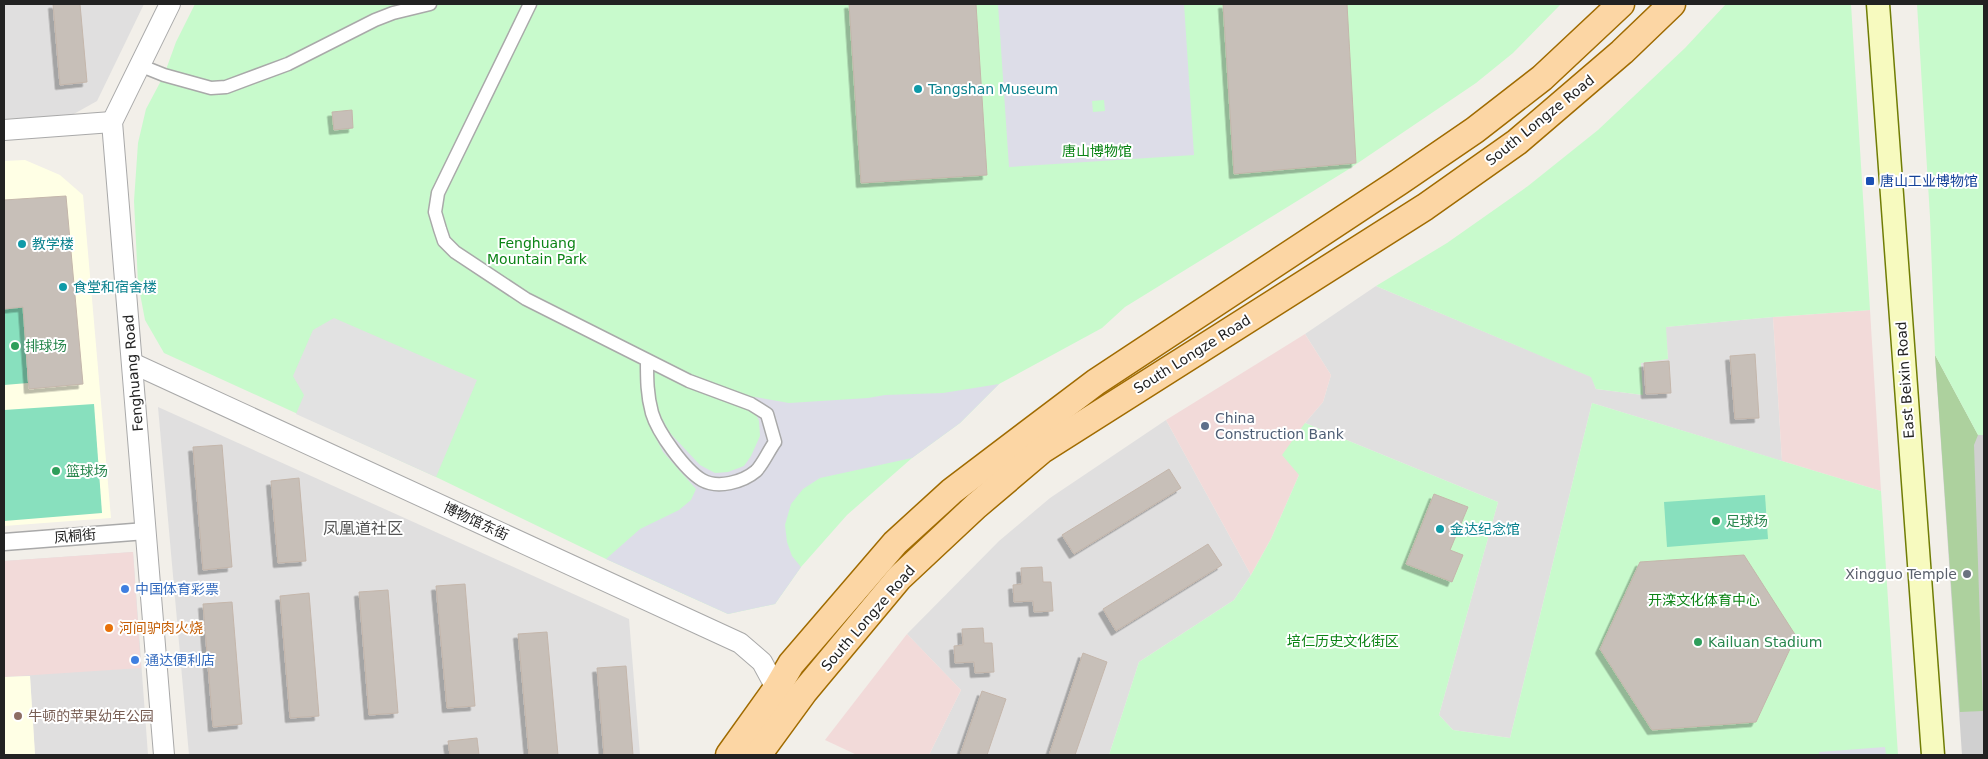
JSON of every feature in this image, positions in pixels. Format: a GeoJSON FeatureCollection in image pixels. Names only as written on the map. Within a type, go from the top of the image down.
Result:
{"type":"FeatureCollection","features":[{"type":"Feature","properties":{"kind":"main road","name":"South Longze Road"},"geometry":{"type":"LineString","coordinates":[[729,755],[777,688],[791,664],[895,543],[952,491],[1096,382],[1475,130],[1542,78],[1620,4]]}},
{"type":"Feature","properties":{"kind":"main road","name":"South Longze Road"},"geometry":{"type":"LineString","coordinates":[[758,755],[804,692],[899,578],[976,506],[1042,450],[1425,207],[1517,142],[1622,52],[1672,4]]}},
{"type":"Feature","properties":{"kind":"main road","name":"East Beixin Road"},"geometry":{"type":"LineString","coordinates":[[1878,4],[1933,755]]}},
{"type":"Feature","properties":{"kind":"street"},"geometry":{"type":"LineString","coordinates":[[4,130],[112,122],[170,4]]}},
{"type":"Feature","properties":{"kind":"street"},"geometry":{"type":"LineString","coordinates":[[149,68],[164,75],[211,88],[226,87],[288,64],[375,20],[393,13],[430,4]]}},
{"type":"Feature","properties":{"kind":"street"},"geometry":{"type":"LineString","coordinates":[[530,4],[438,193],[435,212],[440,229],[444,241],[455,252],[526,299],[689,381],[751,404],[767,414],[774,442],[756,471],[727,485],[703,480],[681,459],[664,437],[653,415],[646,388],[647,360]]}},
{"type":"Feature","properties":{"kind":"street","name":"Fenghuang Road"},"geometry":{"type":"LineString","coordinates":[[112,122],[164,755]]}},
{"type":"Feature","properties":{"kind":"street","name":"博物馆东街"},"geometry":{"type":"LineString","coordinates":[[132,363],[740,643],[762,662],[777,688],[788,714]]}},
{"type":"Feature","properties":{"kind":"street","name":"凤桐街"},"geometry":{"type":"LineString","coordinates":[[4,542],[146,531]]}},
{"type":"Feature","properties":{"kind":"shaded area"},"geometry":{"type":"Polygon","coordinates":[[[4,4],[144,4],[97,101],[72,115],[4,119],[4,4]]]}},
{"type":"Feature","properties":{"kind":"shaded area"},"geometry":{"type":"Polygon","coordinates":[[[998,4],[1184,4],[1194,155],[1009,167],[998,4]],[[1104,100],[1092,101],[1093,112],[1105,111],[1104,100]]]}},
{"type":"Feature","properties":{"kind":"shaded area"},"geometry":{"type":"Polygon","coordinates":[[[25,160],[60,175],[83,195],[111,518],[4,526],[4,161],[25,160]]]}},
{"type":"Feature","properties":{"kind":"shaded area"},"geometry":{"type":"Polygon","coordinates":[[[1376,286],[1592,377],[1596,389],[1643,395],[1641,362],[1668,359],[1665,327],[1773,317],[1782,461],[1592,403],[1510,738],[1453,730],[1439,715],[1498,502],[1305,423],[1323,402],[1331,375],[1305,334],[1376,286]]]}},
{"type":"Feature","properties":{"kind":"shaded area"},"geometry":{"type":"Polygon","coordinates":[[[1870,310],[1881,491],[1782,461],[1773,317],[1870,310]]]}},
{"type":"Feature","properties":{"kind":"shaded area"},"geometry":{"type":"Polygon","coordinates":[[[334,318],[477,380],[436,477],[296,414],[304,395],[293,376],[313,330],[334,318]]]}},
{"type":"Feature","properties":{"kind":"shaded area"},"geometry":{"type":"Polygon","coordinates":[[[1305,334],[1331,375],[1323,402],[1305,423],[1299,475],[1271,539],[1251,575],[1166,420],[1305,334]]]}},
{"type":"Feature","properties":{"kind":"shaded area","name":"Xingguo Temple"},"geometry":{"type":"Polygon","coordinates":[[[1935,355],[1978,435],[1984,435],[1984,755],[1962,755],[1935,355]]]}},
{"type":"Feature","properties":{"kind":"shaded area"},"geometry":{"type":"Polygon","coordinates":[[[643,358],[659,413],[670,433],[700,465],[715,473],[728,472],[744,466],[760,436],[759,421],[751,404],[739,400],[755,397],[789,403],[868,398],[885,395],[943,393],[999,384],[960,423],[912,458],[820,478],[803,489],[791,504],[785,525],[787,542],[792,556],[801,567],[775,604],[728,614],[606,559],[640,529],[679,510],[691,500],[696,489],[663,452],[646,418],[641,391],[643,358]]]}},
{"type":"Feature","properties":{"kind":"shaded area"},"geometry":{"type":"Polygon","coordinates":[[[158,407],[629,619],[640,755],[189,755],[158,407]]]}},
{"type":"Feature","properties":{"kind":"shaded area"},"geometry":{"type":"Polygon","coordinates":[[[1166,420],[1251,575],[1234,600],[1139,662],[1109,755],[929,755],[961,690],[907,634],[999,541],[1050,498],[1166,420]]]}},
{"type":"Feature","properties":{"kind":"shaded area"},"geometry":{"type":"Polygon","coordinates":[[[133,552],[148,755],[35,755],[30,676],[4,677],[4,561],[133,552]]]}},
{"type":"Feature","properties":{"kind":"shaded area"},"geometry":{"type":"Polygon","coordinates":[[[133,552],[141,668],[4,677],[4,561],[133,552]]]}},
{"type":"Feature","properties":{"kind":"shaded area"},"geometry":{"type":"Polygon","coordinates":[[[907,634],[961,690],[929,755],[857,755],[825,740],[907,634]]]}},
{"type":"Feature","properties":{"kind":"shaded area","name":"牛顿的苹果幼年公园"},"geometry":{"type":"Polygon","coordinates":[[[30,676],[35,755],[4,755],[4,677],[30,676]]]}},
{"type":"Feature","properties":{"kind":"shaded area"},"geometry":{"type":"Polygon","coordinates":[[[1885,747],[1886,755],[1819,755],[1819,752],[1885,747]]]}},
{"type":"Feature","properties":{"kind":"green space","name":"Fenghuang Mountain Park"},"geometry":{"type":"Polygon","coordinates":[[[195,4],[1561,4],[1513,53],[1476,83],[1349,169],[1125,307],[1102,328],[999,384],[960,423],[912,458],[847,515],[801,567],[775,604],[728,614],[606,559],[436,477],[164,353],[145,320],[138,283],[134,201],[138,143],[146,109],[164,75],[176,42],[195,4]]]}},
{"type":"Feature","properties":{"kind":"green space"},"geometry":{"type":"Polygon","coordinates":[[[1726,4],[1851,4],[1870,310],[1666,327],[1668,359],[1641,363],[1643,395],[1596,389],[1591,377],[1376,286],[1447,243],[1528,186],[1598,130],[1685,48],[1726,4]]]}},
{"type":"Feature","properties":{"kind":"green space"},"geometry":{"type":"Polygon","coordinates":[[[1917,4],[1984,4],[1984,435],[1978,435],[1935,355],[1930,217],[1917,4]]]}},
{"type":"Feature","properties":{"kind":"green space","name":"排球场"},"geometry":{"type":"Polygon","coordinates":[[[23,307],[28,383],[4,385],[4,309],[23,307]]]}},
{"type":"Feature","properties":{"kind":"green space","name":"Xingguo Temple"},"geometry":{"type":"Polygon","coordinates":[[[1935,355],[1978,435],[1974,445],[1983,711],[1960,712],[1935,355]]]}},
{"type":"Feature","properties":{"kind":"green space"},"geometry":{"type":"Polygon","coordinates":[[[1592,403],[1881,491],[1898,755],[1109,755],[1139,662],[1234,600],[1251,575],[1271,539],[1299,475],[1282,455],[1305,423],[1498,502],[1439,715],[1453,730],[1510,738],[1592,403]]]}},
{"type":"Feature","properties":{"kind":"green space","name":"篮球场"},"geometry":{"type":"Polygon","coordinates":[[[94,404],[102,513],[4,521],[4,410],[94,404]]]}},
{"type":"Feature","properties":{"kind":"green space","name":"足球场"},"geometry":{"type":"Polygon","coordinates":[[[1765,495],[1768,539],[1667,547],[1664,502],[1765,495]]]}},
{"type":"Feature","properties":{"kind":"building"},"geometry":{"type":"Polygon","coordinates":[[[53,4],[80,4],[87,82],[60,85],[53,4]]]}},
{"type":"Feature","properties":{"kind":"building","name":"Tangshan Museum"},"geometry":{"type":"Polygon","coordinates":[[[849,4],[976,4],[987,175],[861,183],[849,4]]]}},
{"type":"Feature","properties":{"kind":"building"},"geometry":{"type":"Polygon","coordinates":[[[1223,4],[1347,4],[1356,163],[1234,174],[1223,4]]]}},
{"type":"Feature","properties":{"kind":"building"},"geometry":{"type":"Polygon","coordinates":[[[352,110],[353,128],[334,130],[332,112],[352,110]]]}},
{"type":"Feature","properties":{"kind":"building"},"geometry":{"type":"Polygon","coordinates":[[[66,196],[83,384],[29,389],[23,307],[4,309],[4,200],[66,196]]]}},
{"type":"Feature","properties":{"kind":"building"},"geometry":{"type":"Polygon","coordinates":[[[1755,354],[1759,418],[1735,419],[1730,356],[1755,354]]]}},
{"type":"Feature","properties":{"kind":"building"},"geometry":{"type":"Polygon","coordinates":[[[1669,361],[1671,393],[1646,394],[1644,363],[1669,361]]]}},
{"type":"Feature","properties":{"kind":"building"},"geometry":{"type":"Polygon","coordinates":[[[222,445],[232,567],[203,570],[193,447],[222,445]]]}},
{"type":"Feature","properties":{"kind":"building"},"geometry":{"type":"Polygon","coordinates":[[[1169,469],[1181,488],[1074,554],[1062,535],[1169,469]]]}},
{"type":"Feature","properties":{"kind":"building"},"geometry":{"type":"Polygon","coordinates":[[[299,478],[306,561],[278,563],[271,481],[299,478]]]}},
{"type":"Feature","properties":{"kind":"building","name":"金达纪念馆"},"geometry":{"type":"Polygon","coordinates":[[[1434,494],[1468,507],[1450,550],[1463,555],[1452,582],[1406,564],[1434,494]]]}},
{"type":"Feature","properties":{"kind":"building"},"geometry":{"type":"Polygon","coordinates":[[[1208,544],[1222,565],[1116,631],[1103,609],[1208,544]]]}},
{"type":"Feature","properties":{"kind":"building","name":"Kailuan Stadium"},"geometry":{"type":"Polygon","coordinates":[[[1744,555],[1796,636],[1756,722],[1652,730],[1600,649],[1640,562],[1744,555]]]}},
{"type":"Feature","properties":{"kind":"building"},"geometry":{"type":"Polygon","coordinates":[[[1042,567],[1043,582],[1051,582],[1053,611],[1034,612],[1033,601],[1014,602],[1013,585],[1022,584],[1021,568],[1042,567]]]}},
{"type":"Feature","properties":{"kind":"building"},"geometry":{"type":"Polygon","coordinates":[[[465,584],[475,706],[447,708],[436,586],[465,584]]]}},
{"type":"Feature","properties":{"kind":"building"},"geometry":{"type":"Polygon","coordinates":[[[388,590],[398,713],[369,715],[359,592],[388,590]]]}},
{"type":"Feature","properties":{"kind":"building"},"geometry":{"type":"Polygon","coordinates":[[[309,593],[319,716],[290,718],[280,596],[309,593]]]}},
{"type":"Feature","properties":{"kind":"building"},"geometry":{"type":"Polygon","coordinates":[[[232,602],[242,724],[213,727],[203,604],[232,602]]]}},
{"type":"Feature","properties":{"kind":"building"},"geometry":{"type":"Polygon","coordinates":[[[983,628],[984,643],[992,643],[994,672],[975,673],[974,662],[955,663],[954,646],[963,645],[962,629],[983,628]]]}},
{"type":"Feature","properties":{"kind":"building"},"geometry":{"type":"Polygon","coordinates":[[[547,632],[558,755],[529,755],[518,634],[547,632]]]}},
{"type":"Feature","properties":{"kind":"building"},"geometry":{"type":"Polygon","coordinates":[[[1083,653],[1107,662],[1075,755],[1049,755],[1083,653]]]}},
{"type":"Feature","properties":{"kind":"building"},"geometry":{"type":"Polygon","coordinates":[[[626,666],[633,755],[604,755],[597,668],[626,666]]]}},
{"type":"Feature","properties":{"kind":"building"},"geometry":{"type":"Polygon","coordinates":[[[982,691],[1006,699],[987,755],[960,755],[982,691]]]}},
{"type":"Feature","properties":{"kind":"building"},"geometry":{"type":"Polygon","coordinates":[[[477,738],[479,755],[450,755],[448,741],[477,738]]]}},
{"type":"Feature","properties":{"kind":"place","name":"Tangshan Museum"},"geometry":{"type":"Point","coordinates":[918,89]}},
{"type":"Feature","properties":{"kind":"place","name":"唐山工业博物馆"},"geometry":{"type":"Point","coordinates":[1870,181]}},
{"type":"Feature","properties":{"kind":"place","name":"教学楼"},"geometry":{"type":"Point","coordinates":[22,244]}},
{"type":"Feature","properties":{"kind":"place","name":"食堂和宿舍楼"},"geometry":{"type":"Point","coordinates":[63,287]}},
{"type":"Feature","properties":{"kind":"place","name":"排球场"},"geometry":{"type":"Point","coordinates":[15,346]}},
{"type":"Feature","properties":{"kind":"place","name":"China Construction Bank"},"geometry":{"type":"Point","coordinates":[1205,426]}},
{"type":"Feature","properties":{"kind":"place","name":"篮球场"},"geometry":{"type":"Point","coordinates":[56,471]}},
{"type":"Feature","properties":{"kind":"place","name":"足球场"},"geometry":{"type":"Point","coordinates":[1716,521]}},
{"type":"Feature","properties":{"kind":"place","name":"金达纪念馆"},"geometry":{"type":"Point","coordinates":[1440,529]}},
{"type":"Feature","properties":{"kind":"place","name":"Xingguo Temple"},"geometry":{"type":"Point","coordinates":[1967,574]}},
{"type":"Feature","properties":{"kind":"place","name":"中国体育彩票"},"geometry":{"type":"Point","coordinates":[125,589]}},
{"type":"Feature","properties":{"kind":"place","name":"河间驴肉火烧"},"geometry":{"type":"Point","coordinates":[109,628]}},
{"type":"Feature","properties":{"kind":"place","name":"Kailuan Stadium"},"geometry":{"type":"Point","coordinates":[1698,642]}},
{"type":"Feature","properties":{"kind":"place","name":"通达便利店"},"geometry":{"type":"Point","coordinates":[135,660]}},
{"type":"Feature","properties":{"kind":"place","name":"牛顿的苹果幼年公园"},"geometry":{"type":"Point","coordinates":[18,716]}},
{"type":"Feature","properties":{"kind":"district","name":"凤凰道社区"},"geometry":{"type":"Point","coordinates":[363,528]}},
{"type":"Feature","properties":{"kind":"park label","name":"唐山博物馆"},"geometry":{"type":"Point","coordinates":[1097,151]}},
{"type":"Feature","properties":{"kind":"park label","name":"开滦文化体育中心"},"geometry":{"type":"Point","coordinates":[1704,600]}},
{"type":"Feature","properties":{"kind":"park label","name":"培仁历史文化街区"},"geometry":{"type":"Point","coordinates":[1343,641]}}]}
